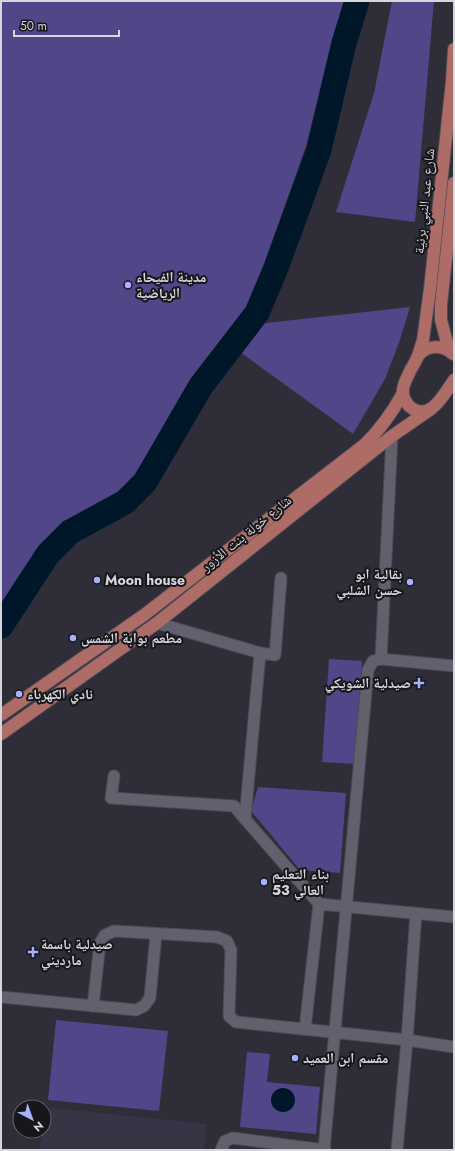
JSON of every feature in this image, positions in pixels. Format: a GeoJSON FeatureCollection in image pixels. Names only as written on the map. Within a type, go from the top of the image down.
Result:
{"type":"FeatureCollection","features":[{"type":"Feature","properties":{"kind":"main road","name":"شارع عبد النبي برنية"},"geometry":{"type":"LineString","coordinates":[[403,393],[405,382],[418,356],[424,334],[452,81],[454,49]]}},
{"type":"Feature","properties":{"kind":"main road","name":"شارع عبد النبي برنية"},"geometry":{"type":"LineString","coordinates":[[451,353],[441,320],[441,306],[454,184]]}},
{"type":"Feature","properties":{"kind":"main road"},"geometry":{"type":"LineString","coordinates":[[418,356],[423,351],[436,346],[451,353]]}},
{"type":"Feature","properties":{"kind":"main road","name":"شارع خولة بنت الأزور"},"geometry":{"type":"LineString","coordinates":[[1,734],[157,623],[392,436],[436,406],[454,380]]}},
{"type":"Feature","properties":{"kind":"main road"},"geometry":{"type":"LineString","coordinates":[[403,393],[404,399],[413,409],[419,411],[431,409]]}},
{"type":"Feature","properties":{"kind":"main road","name":"شارع خولة بنت الأزور"},"geometry":{"type":"LineString","coordinates":[[1,716],[144,615],[364,445],[386,422],[403,393]]}},
{"type":"Feature","properties":{"kind":"street"},"geometry":{"type":"LineString","coordinates":[[381,659],[392,436]]}},
{"type":"Feature","properties":{"kind":"street"},"geometry":{"type":"LineString","coordinates":[[157,623],[260,653],[275,655],[282,578]]}},
{"type":"Feature","properties":{"kind":"street"},"geometry":{"type":"LineString","coordinates":[[245,819],[260,653]]}},
{"type":"Feature","properties":{"kind":"street"},"geometry":{"type":"LineString","coordinates":[[221,1150],[225,1141],[233,1138],[324,1150],[368,670],[373,661],[381,659],[454,666]]}},
{"type":"Feature","properties":{"kind":"street"},"geometry":{"type":"LineString","coordinates":[[114,776],[111,798],[234,806],[319,904],[454,917]]}},
{"type":"Feature","properties":{"kind":"street"},"geometry":{"type":"LineString","coordinates":[[305,1029],[319,904]]}},
{"type":"Feature","properties":{"kind":"street"},"geometry":{"type":"LineString","coordinates":[[397,1150],[416,913]]}},
{"type":"Feature","properties":{"kind":"street"},"geometry":{"type":"LineString","coordinates":[[93,1006],[100,943],[105,935],[114,931],[217,938],[227,941],[231,950],[229,1016],[236,1022],[407,1040],[454,1048]]}},
{"type":"Feature","properties":{"kind":"street"},"geometry":{"type":"LineString","coordinates":[[1,997],[136,1010],[144,1006],[150,998],[156,934]]}},
{"type":"Feature","properties":{"kind":"shaded area","name":"مدينة الفيحاء الرياضية"},"geometry":{"type":"Polygon","coordinates":[[[1,1],[344,1],[332,40],[306,146],[264,264],[246,307],[190,379],[135,475],[118,492],[88,514],[63,521],[1,605],[1,1]]]}},
{"type":"Feature","properties":{"kind":"shaded area"},"geometry":{"type":"Polygon","coordinates":[[[392,1],[434,1],[415,222],[336,212],[374,93],[392,1]]]}},
{"type":"Feature","properties":{"kind":"shaded area"},"geometry":{"type":"Polygon","coordinates":[[[410,307],[399,343],[385,379],[353,434],[240,352],[257,324],[410,307]]]}},
{"type":"Feature","properties":{"kind":"shaded area"},"geometry":{"type":"Polygon","coordinates":[[[329,659],[362,661],[355,764],[322,762],[329,659]]]}},
{"type":"Feature","properties":{"kind":"shaded area"},"geometry":{"type":"Polygon","coordinates":[[[258,787],[346,793],[340,873],[300,870],[251,811],[258,787]]]}},
{"type":"Feature","properties":{"kind":"shaded area"},"geometry":{"type":"Polygon","coordinates":[[[56,1020],[168,1031],[159,1111],[48,1099],[56,1020]]]}},
{"type":"Feature","properties":{"kind":"shaded area"},"geometry":{"type":"Polygon","coordinates":[[[247,1052],[270,1054],[267,1082],[320,1087],[316,1134],[240,1127],[247,1052]]]}},
{"type":"Feature","properties":{"kind":"shaded area"},"geometry":{"type":"Polygon","coordinates":[[[52,1108],[207,1124],[204,1150],[40,1150],[41,1139],[52,1139],[52,1108]]]}},
{"type":"Feature","properties":{"kind":"water"},"geometry":{"type":"Polygon","coordinates":[[[283,1088],[292,1091],[295,1100],[292,1109],[283,1112],[274,1109],[271,1100],[274,1091],[283,1088]]]}},
{"type":"Feature","properties":{"kind":"waterway"},"geometry":{"type":"LineString","coordinates":[[1,626],[48,554],[70,532],[125,502],[145,482],[201,386],[257,313],[276,268],[319,150],[344,43],[357,1]]}},
{"type":"Feature","properties":{"kind":"place","name":"مدينة الفيحاء الرياضية"},"geometry":{"type":"Point","coordinates":[128,285]}},
{"type":"Feature","properties":{"kind":"place","name":"Moon house"},"geometry":{"type":"Point","coordinates":[97,580]}},
{"type":"Feature","properties":{"kind":"place","name":"بقالية ابو حسن الشلبي"},"geometry":{"type":"Point","coordinates":[410,582]}},
{"type":"Feature","properties":{"kind":"place","name":"مطعم بوابة الشمس"},"geometry":{"type":"Point","coordinates":[73,638]}},
{"type":"Feature","properties":{"kind":"place","name":"صيدلية الشويكي"},"geometry":{"type":"Point","coordinates":[419,683]}},
{"type":"Feature","properties":{"kind":"place","name":"نادي الكهرباء"},"geometry":{"type":"Point","coordinates":[19,694]}},
{"type":"Feature","properties":{"kind":"place","name":"بناء التعليم العالي 53"},"geometry":{"type":"Point","coordinates":[264,882]}},
{"type":"Feature","properties":{"kind":"place","name":"صيدلية باسمة مارديني"},"geometry":{"type":"Point","coordinates":[33,952]}},
{"type":"Feature","properties":{"kind":"place","name":"مقسم ابن العميد"},"geometry":{"type":"Point","coordinates":[295,1058]}}]}
